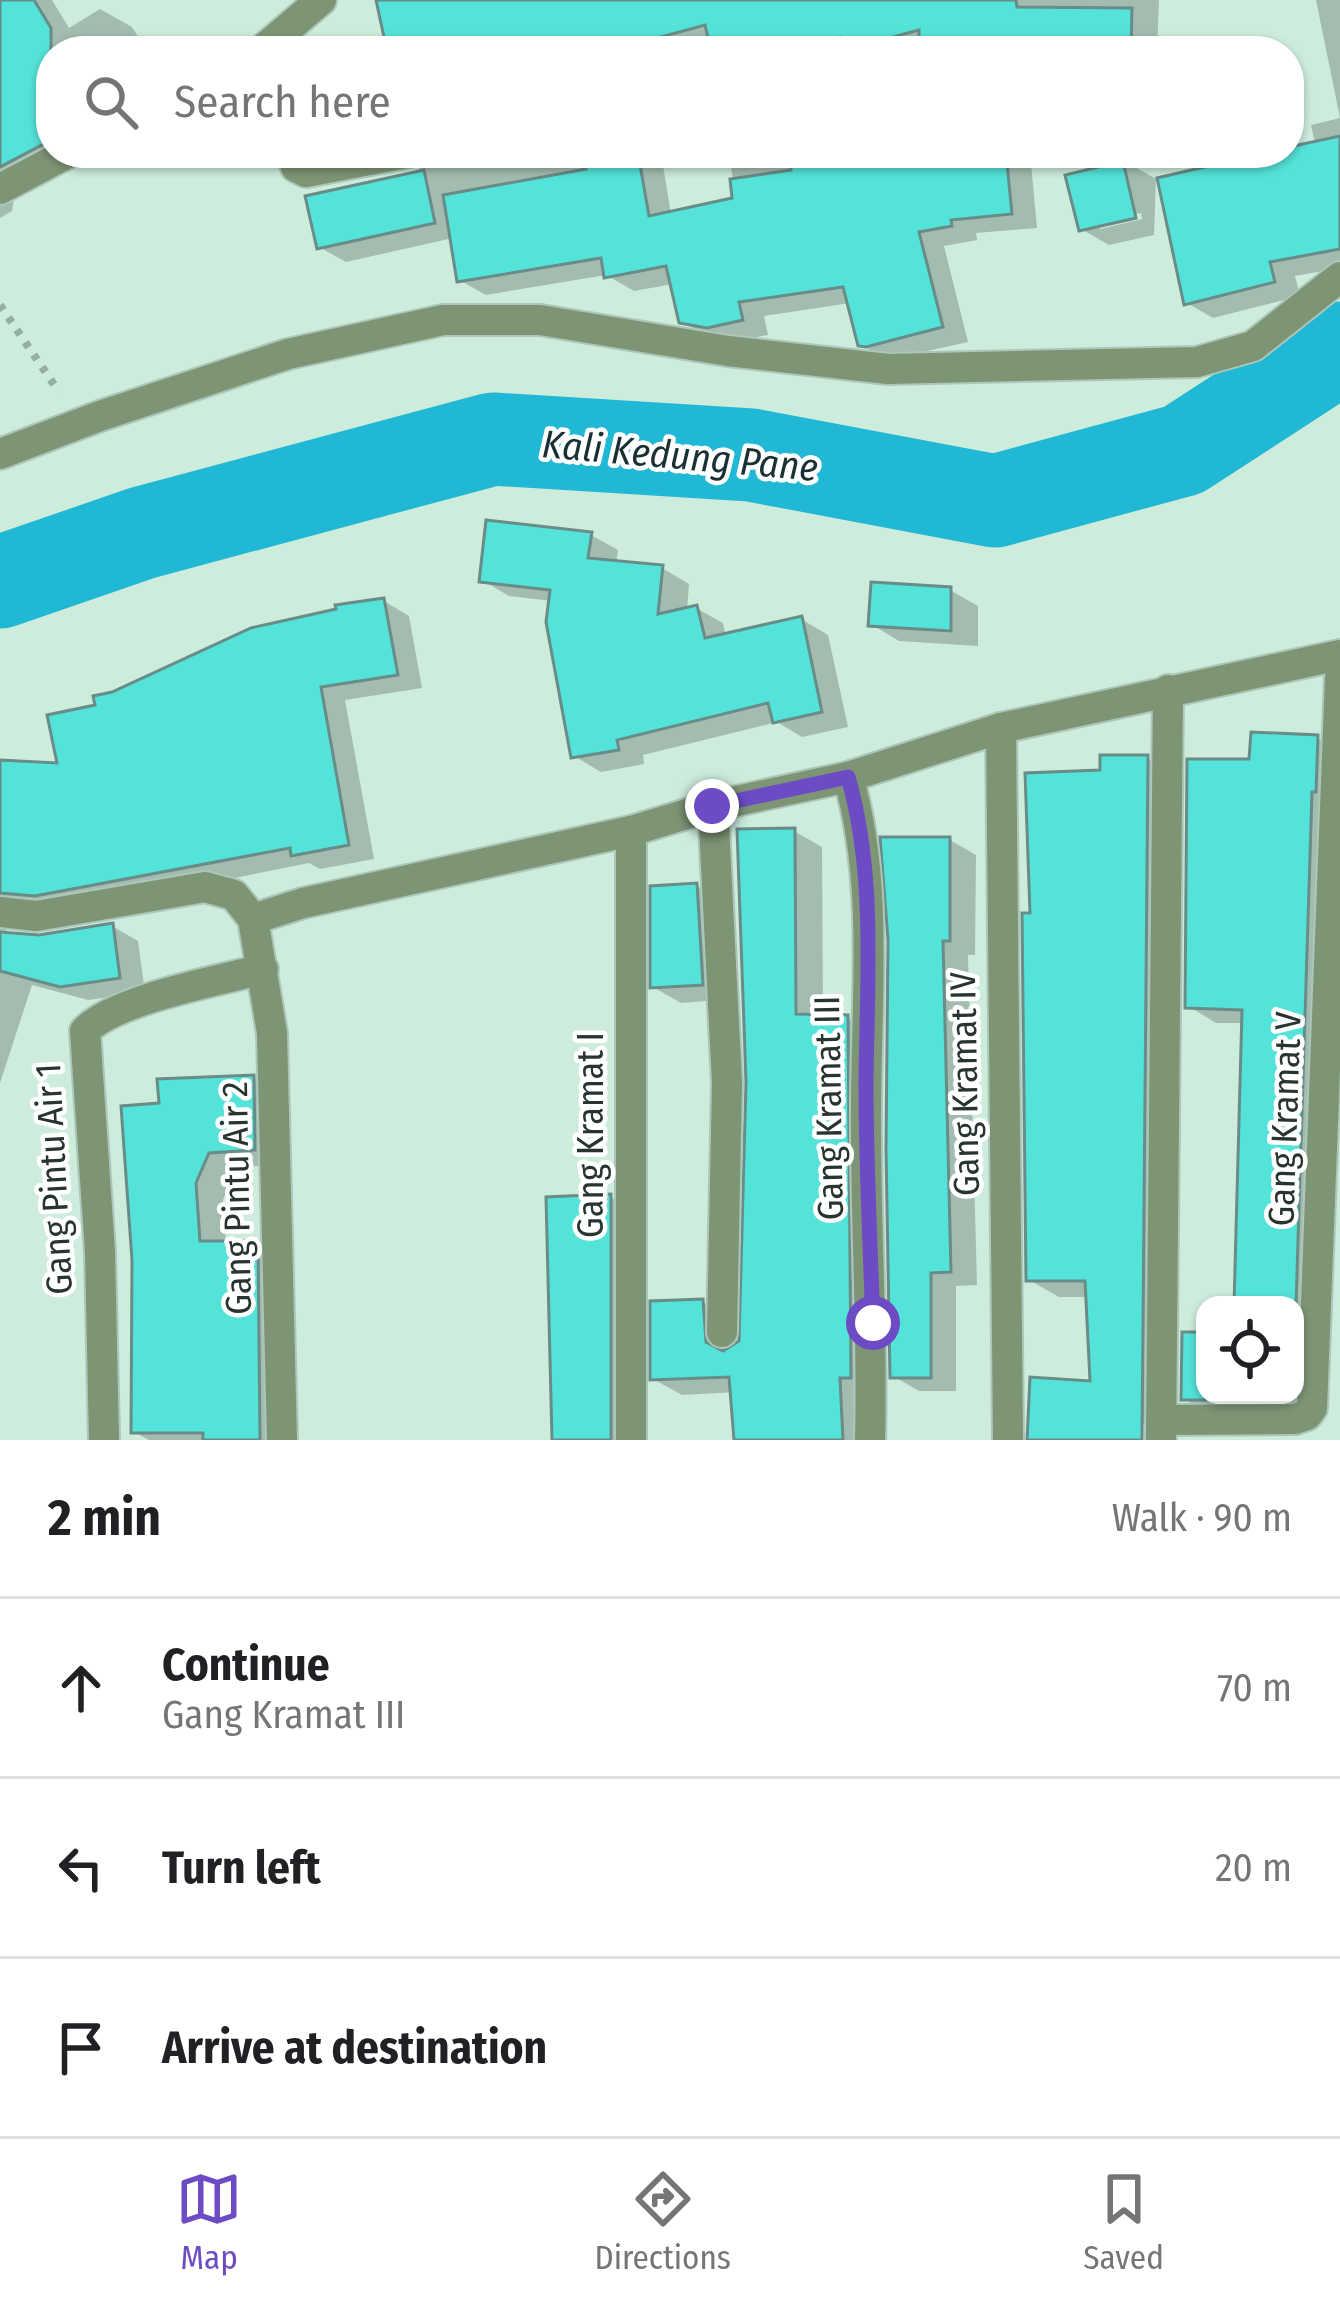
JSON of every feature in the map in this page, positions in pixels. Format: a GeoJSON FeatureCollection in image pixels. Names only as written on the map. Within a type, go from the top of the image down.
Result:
{"type":"FeatureCollection","features":[{"type":"Feature","properties":{"kind":"street"},"geometry":{"type":"LineString","coordinates":[[279,36],[320,0]]}},
{"type":"Feature","properties":{"kind":"street"},"geometry":{"type":"LineString","coordinates":[[0,190],[40,168]]}},
{"type":"Feature","properties":{"kind":"street"},"geometry":{"type":"LineString","coordinates":[[298,168],[306,172],[327,168]]}},
{"type":"Feature","properties":{"kind":"street"},"geometry":{"type":"LineString","coordinates":[[0,454],[288,354],[443,320],[540,320],[728,351],[888,369],[1197,362],[1253,346],[1340,277]]}},
{"type":"Feature","properties":{"kind":"street"},"geometry":{"type":"LineString","coordinates":[[0,912],[36,916],[206,887],[245,909],[303,904],[848,777],[1001,728],[1340,655]]}},
{"type":"Feature","properties":{"kind":"street","name":"Gang Kramat V"},"geometry":{"type":"LineString","coordinates":[[1161,1430],[1295,1419],[1312,1408],[1340,678]]}},
{"type":"Feature","properties":{"kind":"street"},"geometry":{"type":"LineString","coordinates":[[1161,1430],[1168,690]]}},
{"type":"Feature","properties":{"kind":"street","name":"Gang Kramat IV"},"geometry":{"type":"LineString","coordinates":[[1001,728],[1008,1440]]}},
{"type":"Feature","properties":{"kind":"street","name":"Gang Kramat III"},"geometry":{"type":"LineString","coordinates":[[848,777],[860,818],[867,925],[866,1115],[873,1323],[870,1440]]}},
{"type":"Feature","properties":{"kind":"street"},"geometry":{"type":"LineString","coordinates":[[712,806],[727,1083],[722,1332]]}},
{"type":"Feature","properties":{"kind":"street","name":"Gang Kramat I"},"geometry":{"type":"LineString","coordinates":[[631,831],[631,1440]]}},
{"type":"Feature","properties":{"kind":"street","name":"Gang Pintu Air 2"},"geometry":{"type":"LineString","coordinates":[[245,909],[261,962],[272,1034],[282,1440]]}},
{"type":"Feature","properties":{"kind":"street","name":"Gang Pintu Air 1"},"geometry":{"type":"LineString","coordinates":[[104,1440],[100,1252],[85,1031],[154,998],[261,962]]}},
{"type":"Feature","properties":{"kind":"path"},"geometry":{"type":"LineString","coordinates":[[0,304],[79,423]]}},
{"type":"Feature","properties":{"kind":"building"},"geometry":{"type":"Polygon","coordinates":[[[0,0],[34,0],[51,28],[51,36],[36,36],[36,148],[0,167],[0,0]]]}},
{"type":"Feature","properties":{"kind":"building"},"geometry":{"type":"Polygon","coordinates":[[[376,0],[1016,0],[1017,7],[1132,8],[1131,36],[919,36],[919,30],[896,36],[708,36],[705,25],[664,36],[384,36],[376,0]]]}},
{"type":"Feature","properties":{"kind":"building"},"geometry":{"type":"Polygon","coordinates":[[[1340,136],[1340,249],[1270,262],[1275,282],[1184,305],[1157,178],[1200,168],[1304,168],[1304,144],[1340,136]]]}},
{"type":"Feature","properties":{"kind":"building"},"geometry":{"type":"Polygon","coordinates":[[[641,168],[649,216],[732,198],[730,179],[791,168],[1007,168],[1012,214],[951,220],[952,226],[919,232],[943,327],[866,347],[858,346],[843,287],[739,302],[743,320],[707,328],[679,323],[666,266],[604,278],[601,258],[457,282],[443,195],[586,169],[641,168]]]}},
{"type":"Feature","properties":{"kind":"building"},"geometry":{"type":"Polygon","coordinates":[[[1125,168],[1136,218],[1079,231],[1065,175],[1125,168]]]}},
{"type":"Feature","properties":{"kind":"building"},"geometry":{"type":"Polygon","coordinates":[[[424,170],[435,223],[317,249],[305,196],[424,170]]]}},
{"type":"Feature","properties":{"kind":"building"},"geometry":{"type":"Polygon","coordinates":[[[486,520],[592,532],[588,558],[663,565],[658,614],[697,605],[705,638],[802,616],[822,712],[773,723],[768,703],[617,740],[619,750],[571,758],[546,622],[550,590],[479,582],[486,520]]]}},
{"type":"Feature","properties":{"kind":"building"},"geometry":{"type":"Polygon","coordinates":[[[871,582],[951,587],[951,631],[868,626],[871,582]]]}},
{"type":"Feature","properties":{"kind":"building"},"geometry":{"type":"Polygon","coordinates":[[[384,598],[398,675],[321,687],[349,845],[291,856],[290,848],[35,896],[0,893],[0,760],[57,763],[47,715],[95,705],[93,696],[112,692],[251,628],[336,609],[335,605],[384,598]]]}},
{"type":"Feature","properties":{"kind":"building"},"geometry":{"type":"Polygon","coordinates":[[[1251,732],[1318,735],[1316,792],[1312,792],[1296,1296],[1234,1296],[1242,1010],[1185,1008],[1187,759],[1249,759],[1251,732]]]}},
{"type":"Feature","properties":{"kind":"building"},"geometry":{"type":"Polygon","coordinates":[[[1100,755],[1148,755],[1142,1440],[1027,1440],[1030,1377],[1090,1381],[1085,1281],[1026,1281],[1022,913],[1030,913],[1025,773],[1100,770],[1100,755]]]}},
{"type":"Feature","properties":{"kind":"building"},"geometry":{"type":"Polygon","coordinates":[[[795,828],[796,1014],[848,1015],[851,1378],[840,1378],[843,1440],[734,1440],[729,1377],[650,1380],[650,1301],[703,1299],[706,1342],[723,1351],[739,1341],[746,1082],[737,829],[795,828]]]}},
{"type":"Feature","properties":{"kind":"building"},"geometry":{"type":"Polygon","coordinates":[[[880,837],[950,837],[950,941],[943,941],[951,1272],[931,1273],[931,1378],[890,1378],[888,940],[880,837]]]}},
{"type":"Feature","properties":{"kind":"building"},"geometry":{"type":"Polygon","coordinates":[[[697,883],[703,985],[650,988],[650,886],[697,883]]]}},
{"type":"Feature","properties":{"kind":"building"},"geometry":{"type":"Polygon","coordinates":[[[113,923],[120,978],[60,987],[0,971],[0,932],[39,935],[113,923]]]}},
{"type":"Feature","properties":{"kind":"building"},"geometry":{"type":"Polygon","coordinates":[[[254,1075],[255,1150],[209,1153],[196,1183],[200,1241],[258,1241],[260,1440],[203,1440],[203,1433],[131,1433],[132,1260],[121,1106],[159,1103],[157,1079],[254,1075]]]}},
{"type":"Feature","properties":{"kind":"building"},"geometry":{"type":"Polygon","coordinates":[[[611,1194],[611,1440],[552,1440],[546,1197],[611,1194]]]}},
{"type":"Feature","properties":{"kind":"building"},"geometry":{"type":"Polygon","coordinates":[[[1182,1332],[1196,1332],[1196,1400],[1181,1400],[1182,1332]]]}},
{"type":"Feature","properties":{"kind":"waterway","name":"Kali Kedung Pane"},"geometry":{"type":"LineString","coordinates":[[0,582],[142,533],[493,439],[751,455],[995,501],[1183,450],[1340,348]]}},
{"type":"Feature","properties":{"kind":"route"},"geometry":{"type":"LineString","coordinates":[[712,806],[848,777],[860,818],[867,925],[866,1115],[873,1323]]}}]}
